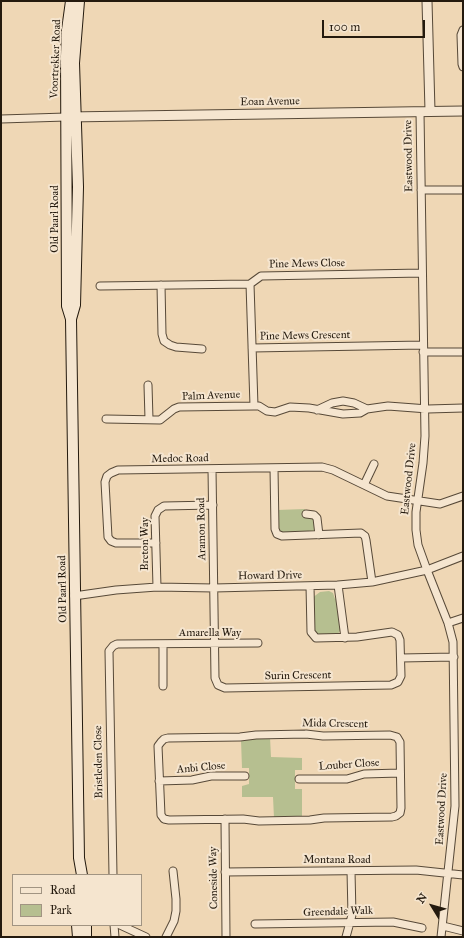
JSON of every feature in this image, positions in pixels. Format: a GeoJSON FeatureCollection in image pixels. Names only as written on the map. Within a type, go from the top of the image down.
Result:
{"type":"FeatureCollection","features":[{"type":"Feature","properties":{"kind":"main road","name":"Voortrekker Road"},"geometry":{"type":"LineString","coordinates":[[66,118],[66,36],[71,1]]}},
{"type":"Feature","properties":{"kind":"main road","name":"Voortrekker Road"},"geometry":{"type":"LineString","coordinates":[[77,118],[74,63],[79,1]]}},
{"type":"Feature","properties":{"kind":"main road","name":"Old Paarl Road"},"geometry":{"type":"LineString","coordinates":[[66,118],[67,306],[71,319]]}},
{"type":"Feature","properties":{"kind":"main road","name":"Old Paarl Road"},"geometry":{"type":"LineString","coordinates":[[77,118],[78,187],[75,304],[71,319],[79,858],[82,874]]}},
{"type":"Feature","properties":{"kind":"main road","name":"Old Paarl Road"},"geometry":{"type":"LineString","coordinates":[[76,874],[79,858]]}},
{"type":"Feature","properties":{"kind":"main road"},"geometry":{"type":"LineString","coordinates":[[77,926],[78,937]]}},
{"type":"Feature","properties":{"kind":"main road"},"geometry":{"type":"LineString","coordinates":[[86,926],[86,937]]}},
{"type":"Feature","properties":{"kind":"street"},"geometry":{"type":"LineString","coordinates":[[428,1],[430,111]]}},
{"type":"Feature","properties":{"kind":"street"},"geometry":{"type":"LineString","coordinates":[[463,30],[461,35],[463,68]]}},
{"type":"Feature","properties":{"kind":"street","name":"Eoan Avenue"},"geometry":{"type":"LineString","coordinates":[[66,118],[463,111]]}},
{"type":"Feature","properties":{"kind":"street","name":"Eastwood Drive"},"geometry":{"type":"LineString","coordinates":[[420,112],[424,463],[416,512],[416,530],[418,545],[454,642],[455,800],[441,937]]}},
{"type":"Feature","properties":{"kind":"street"},"geometry":{"type":"LineString","coordinates":[[1,119],[66,118]]}},
{"type":"Feature","properties":{"kind":"street"},"geometry":{"type":"LineString","coordinates":[[421,190],[463,190]]}},
{"type":"Feature","properties":{"kind":"street","name":"Pine Mews Close"},"geometry":{"type":"LineString","coordinates":[[100,286],[250,284],[260,276],[422,273]]}},
{"type":"Feature","properties":{"kind":"street","name":"Pine Mews Crescent"},"geometry":{"type":"LineString","coordinates":[[250,284],[252,348],[423,349],[463,352]]}},
{"type":"Feature","properties":{"kind":"street"},"geometry":{"type":"LineString","coordinates":[[161,285],[162,334],[164,341],[176,347],[202,349]]}},
{"type":"Feature","properties":{"kind":"street"},"geometry":{"type":"LineString","coordinates":[[252,348],[254,406]]}},
{"type":"Feature","properties":{"kind":"street"},"geometry":{"type":"LineString","coordinates":[[148,385],[148,419]]}},
{"type":"Feature","properties":{"kind":"street"},"geometry":{"type":"LineString","coordinates":[[341,402],[342,414]]}},
{"type":"Feature","properties":{"kind":"street","name":"Palm Avenue"},"geometry":{"type":"LineString","coordinates":[[317,410],[332,403],[341,402],[354,403],[367,409]]}},
{"type":"Feature","properties":{"kind":"street","name":"Palm Avenue"},"geometry":{"type":"LineString","coordinates":[[106,418],[161,419],[179,407],[259,406],[267,411],[279,411],[290,407],[342,414],[360,413],[367,409],[388,406],[463,408]]}},
{"type":"Feature","properties":{"kind":"street"},"geometry":{"type":"LineString","coordinates":[[364,485],[374,464]]}},
{"type":"Feature","properties":{"kind":"street"},"geometry":{"type":"LineString","coordinates":[[274,468],[276,531],[282,536],[363,534],[366,540],[372,582]]}},
{"type":"Feature","properties":{"kind":"street","name":"Medoc Road"},"geometry":{"type":"LineString","coordinates":[[156,543],[116,543],[111,541],[108,537],[106,482],[107,476],[111,472],[327,468],[339,472],[387,496],[440,504],[463,496]]}},
{"type":"Feature","properties":{"kind":"street","name":"Aramon Road"},"geometry":{"type":"LineString","coordinates":[[212,469],[214,588]]}},
{"type":"Feature","properties":{"kind":"street","name":"Breton Way"},"geometry":{"type":"LineString","coordinates":[[157,587],[155,516],[160,508],[164,506],[212,505]]}},
{"type":"Feature","properties":{"kind":"street"},"geometry":{"type":"LineString","coordinates":[[306,514],[314,514],[317,518],[319,535]]}},
{"type":"Feature","properties":{"kind":"street","name":"Howard Drive"},"geometry":{"type":"LineString","coordinates":[[74,596],[116,590],[157,587],[214,588],[310,586],[372,582],[427,570],[463,556]]}},
{"type":"Feature","properties":{"kind":"street"},"geometry":{"type":"LineString","coordinates":[[338,585],[345,638]]}},
{"type":"Feature","properties":{"kind":"street"},"geometry":{"type":"LineString","coordinates":[[310,586],[312,634],[318,639],[394,633],[398,635],[400,640],[401,658],[454,657]]}},
{"type":"Feature","properties":{"kind":"street","name":"Surin Crescent"},"geometry":{"type":"LineString","coordinates":[[214,588],[215,681],[218,685],[224,688],[394,685],[400,678],[401,658]]}},
{"type":"Feature","properties":{"kind":"street"},"geometry":{"type":"LineString","coordinates":[[448,624],[463,618]]}},
{"type":"Feature","properties":{"kind":"street","name":"Amarella Way"},"geometry":{"type":"LineString","coordinates":[[110,649],[117,644],[258,643]]}},
{"type":"Feature","properties":{"kind":"street","name":"Amarella Way"},"geometry":{"type":"LineString","coordinates":[[163,644],[163,686]]}},
{"type":"Feature","properties":{"kind":"street","name":"Bristleden Close"},"geometry":{"type":"LineString","coordinates":[[110,649],[108,655],[113,874]]}},
{"type":"Feature","properties":{"kind":"street","name":"Mida Crescent"},"geometry":{"type":"LineString","coordinates":[[306,734],[323,736],[393,735],[397,737],[400,742],[401,808],[400,813],[394,816],[324,818],[310,820],[169,820],[164,819],[160,812],[159,781],[158,746],[164,739],[168,738],[306,734]]}},
{"type":"Feature","properties":{"kind":"street","name":"Louber Close"},"geometry":{"type":"LineString","coordinates":[[299,779],[347,779],[364,774],[400,773]]}},
{"type":"Feature","properties":{"kind":"street","name":"Anbi Close"},"geometry":{"type":"LineString","coordinates":[[159,781],[192,780],[211,776],[245,776]]}},
{"type":"Feature","properties":{"kind":"street","name":"Coneside Way"},"geometry":{"type":"LineString","coordinates":[[225,819],[226,937]]}},
{"type":"Feature","properties":{"kind":"street","name":"Montana Road"},"geometry":{"type":"LineString","coordinates":[[225,872],[416,870],[463,875]]}},
{"type":"Feature","properties":{"kind":"street"},"geometry":{"type":"LineString","coordinates":[[166,937],[175,916],[176,899],[173,871]]}},
{"type":"Feature","properties":{"kind":"street"},"geometry":{"type":"LineString","coordinates":[[346,937],[352,915],[351,871]]}},
{"type":"Feature","properties":{"kind":"street","name":"Greendale Walk"},"geometry":{"type":"LineString","coordinates":[[254,924],[349,924],[357,922],[393,922],[422,928]]}},
{"type":"Feature","properties":{"kind":"street"},"geometry":{"type":"LineString","coordinates":[[114,926],[114,937]]}},
{"type":"Feature","properties":{"kind":"street"},"geometry":{"type":"LineString","coordinates":[[122,926],[146,937]]}},
{"type":"Feature","properties":{"kind":"street"},"geometry":{"type":"LineString","coordinates":[[443,926],[463,931]]}},
{"type":"Feature","properties":{"kind":"green space"},"geometry":{"type":"Polygon","coordinates":[[[305,509],[306,516],[311,516],[315,519],[316,530],[284,534],[278,530],[277,510],[305,509]]]}},
{"type":"Feature","properties":{"kind":"green space"},"geometry":{"type":"Polygon","coordinates":[[[329,591],[333,593],[335,599],[337,599],[341,629],[338,634],[320,636],[314,632],[312,598],[320,592],[329,591]]]}},
{"type":"Feature","properties":{"kind":"green space"},"geometry":{"type":"Polygon","coordinates":[[[270,737],[271,757],[302,758],[302,770],[295,770],[295,789],[302,789],[302,817],[274,818],[273,797],[242,797],[242,786],[249,784],[249,768],[242,768],[241,740],[270,737]]]}}]}
